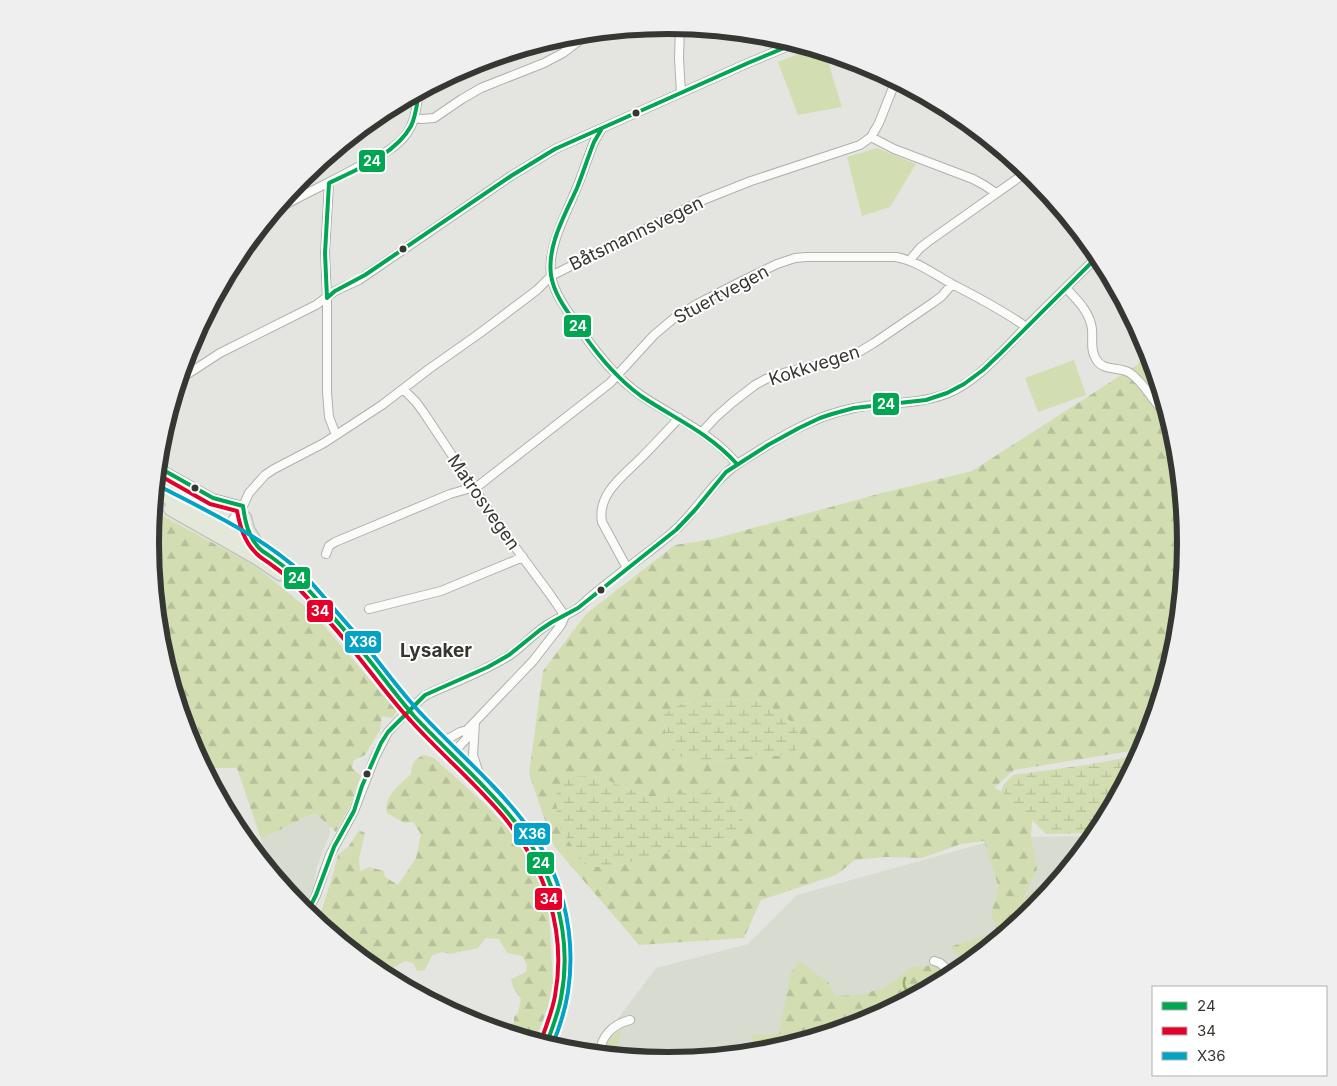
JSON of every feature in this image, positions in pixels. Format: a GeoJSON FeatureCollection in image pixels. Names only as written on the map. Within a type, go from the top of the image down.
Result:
{"type":"FeatureCollection","features":[{"type":"Feature","properties":{"kind":"highway"},"geometry":{"type":"LineString","coordinates":[[162,495],[229,534],[324,607]]}},
{"type":"Feature","properties":{"kind":"highway"},"geometry":{"type":"LineString","coordinates":[[161,503],[259,548],[298,578],[352,638],[416,718],[483,787],[518,825],[534,846],[555,893],[561,914],[564,940],[564,982],[554,1025],[549,1038]]}},
{"type":"Feature","properties":{"kind":"highway"},"geometry":{"type":"LineString","coordinates":[[244,512],[248,530],[259,548]]}},
{"type":"Feature","properties":{"kind":"street"},"geometry":{"type":"LineString","coordinates":[[680,34],[681,93]]}},
{"type":"Feature","properties":{"kind":"street"},"geometry":{"type":"LineString","coordinates":[[414,118],[434,118],[481,88],[544,63],[563,53],[576,43]]}},
{"type":"Feature","properties":{"kind":"street"},"geometry":{"type":"LineString","coordinates":[[188,374],[220,353],[316,305],[335,291],[365,275],[555,149],[785,48]]}},
{"type":"Feature","properties":{"kind":"street"},"geometry":{"type":"LineString","coordinates":[[894,86],[879,123],[871,137],[973,179],[996,193]]}},
{"type":"Feature","properties":{"kind":"street"},"geometry":{"type":"LineString","coordinates":[[290,203],[392,148],[407,133],[414,118],[417,100]]}},
{"type":"Feature","properties":{"kind":"street"},"geometry":{"type":"LineString","coordinates":[[601,130],[594,142],[556,239],[551,259],[551,276],[555,287],[565,306],[602,359],[617,376],[641,395],[702,432],[719,445],[737,464]]}},
{"type":"Feature","properties":{"kind":"street","name":"Båtsmannsvegen"},"geometry":{"type":"LineString","coordinates":[[229,534],[241,526],[249,492],[265,475],[336,435],[382,405],[529,296],[551,276],[703,200],[751,181],[860,145],[871,137]]}},
{"type":"Feature","properties":{"kind":"street"},"geometry":{"type":"LineString","coordinates":[[910,260],[929,241],[1021,176]]}},
{"type":"Feature","properties":{"kind":"street"},"geometry":{"type":"LineString","coordinates":[[329,183],[325,253],[328,405],[329,417],[336,435]]}},
{"type":"Feature","properties":{"kind":"street","name":"Stuertvegen"},"geometry":{"type":"LineString","coordinates":[[326,554],[329,546],[335,542],[450,494],[478,486],[600,391],[617,376],[654,335],[673,319],[709,297],[778,264],[795,258],[821,256],[896,257],[910,260],[1010,316],[1026,327]]}},
{"type":"Feature","properties":{"kind":"street"},"geometry":{"type":"LineString","coordinates":[[311,906],[330,855],[354,811],[362,786],[388,732],[422,698],[509,655],[540,630],[578,608],[676,530],[721,478],[737,464],[798,428],[820,418],[854,408],[926,400],[955,390],[983,370],[1093,261]]}},
{"type":"Feature","properties":{"kind":"street","name":"Kokkvegen"},"geometry":{"type":"LineString","coordinates":[[702,432],[733,402],[766,379],[782,373],[839,360],[857,353],[934,302],[952,284]]}},
{"type":"Feature","properties":{"kind":"street"},"geometry":{"type":"LineString","coordinates":[[1066,288],[1087,314],[1092,328],[1093,352],[1098,363],[1131,373],[1158,404]]}},
{"type":"Feature","properties":{"kind":"street","name":"Matrosvegen"},"geometry":{"type":"LineString","coordinates":[[403,389],[420,407],[495,520],[565,616]]}},
{"type":"Feature","properties":{"kind":"street"},"geometry":{"type":"LineString","coordinates":[[627,568],[602,522],[602,507],[605,498],[618,480],[642,458],[679,418]]}},
{"type":"Feature","properties":{"kind":"street"},"geometry":{"type":"LineString","coordinates":[[165,471],[213,498],[244,512]]}},
{"type":"Feature","properties":{"kind":"street","name":"Båtsmannsvegen"},"geometry":{"type":"LineString","coordinates":[[229,534],[244,512]]}},
{"type":"Feature","properties":{"kind":"street"},"geometry":{"type":"LineString","coordinates":[[369,609],[441,592],[523,557]]}},
{"type":"Feature","properties":{"kind":"street"},"geometry":{"type":"LineString","coordinates":[[441,743],[467,730],[475,722],[534,661],[557,631],[565,616]]}},
{"type":"Feature","properties":{"kind":"street"},"geometry":{"type":"LineString","coordinates":[[475,722],[473,755],[483,787]]}},
{"type":"Feature","properties":{"kind":"street"},"geometry":{"type":"LineString","coordinates":[[452,754],[467,738],[467,730]]}},
{"type":"Feature","properties":{"kind":"street"},"geometry":{"type":"LineString","coordinates":[[934,961],[940,963],[946,969]]}},
{"type":"Feature","properties":{"kind":"street"},"geometry":{"type":"LineString","coordinates":[[601,1048],[606,1035],[614,1027],[630,1020]]}},
{"type":"Feature","properties":{"kind":"shaded area"},"geometry":{"type":"Polygon","coordinates":[[[315,813],[330,825],[330,833],[317,867],[313,888],[306,901],[265,855],[261,839],[315,813]]]}},
{"type":"Feature","properties":{"kind":"shaded area"},"geometry":{"type":"Polygon","coordinates":[[[1085,836],[1051,879],[1004,926],[979,947],[951,966],[894,1000],[832,1025],[800,1035],[735,1048],[668,1052],[597,1047],[656,968],[748,944],[797,895],[1006,837],[1085,836]]]}},
{"type":"Feature","properties":{"kind":"green space"},"geometry":{"type":"Polygon","coordinates":[[[803,52],[827,60],[842,107],[798,115],[778,62],[803,52]]]}},
{"type":"Feature","properties":{"kind":"green space"},"geometry":{"type":"Polygon","coordinates":[[[877,148],[916,164],[890,207],[862,216],[847,157],[877,148]]]}},
{"type":"Feature","properties":{"kind":"green space"},"geometry":{"type":"Polygon","coordinates":[[[1142,357],[1151,379],[1168,444],[1177,510],[1178,543],[1177,576],[1168,642],[1151,707],[1133,751],[1014,770],[994,788],[1001,791],[1032,820],[1031,836],[1037,869],[1023,899],[1056,873],[1029,903],[1004,926],[961,959],[950,947],[997,931],[991,913],[999,888],[984,841],[961,844],[922,858],[886,857],[855,860],[836,875],[761,900],[744,938],[639,945],[554,846],[529,774],[543,671],[586,614],[675,545],[713,539],[882,493],[972,471],[1137,365],[1142,357]],[[731,699],[681,704],[663,715],[666,739],[707,763],[759,755],[792,756],[764,702],[731,699]],[[596,776],[587,867],[611,867],[686,848],[705,850],[737,838],[675,795],[650,797],[596,776]]]}},
{"type":"Feature","properties":{"kind":"green space"},"geometry":{"type":"Polygon","coordinates":[[[1074,360],[1086,395],[1038,412],[1025,378],[1074,360]]]}},
{"type":"Feature","properties":{"kind":"green space"},"geometry":{"type":"Polygon","coordinates":[[[160,514],[255,566],[313,613],[397,711],[392,718],[382,716],[380,730],[365,755],[354,760],[352,768],[361,776],[351,804],[336,832],[315,813],[261,839],[237,768],[212,768],[186,707],[169,642],[164,609],[160,576],[160,514]]]}},
{"type":"Feature","properties":{"kind":"green space"},"geometry":{"type":"Polygon","coordinates":[[[731,699],[764,702],[796,725],[800,743],[792,756],[759,755],[707,763],[675,755],[666,739],[663,714],[681,704],[731,699]]]}},
{"type":"Feature","properties":{"kind":"green space"},"geometry":{"type":"Polygon","coordinates":[[[424,755],[434,758],[485,804],[514,835],[528,856],[538,878],[549,910],[553,983],[548,1007],[537,1035],[506,1025],[514,1023],[514,1017],[518,1013],[521,999],[513,987],[511,979],[526,972],[527,965],[522,956],[507,953],[499,939],[486,938],[478,948],[450,954],[443,952],[432,955],[425,970],[417,971],[413,963],[405,961],[392,970],[358,947],[319,913],[338,855],[349,846],[359,830],[365,833],[359,859],[360,871],[369,867],[384,871],[385,877],[398,885],[416,858],[421,834],[413,822],[404,823],[387,813],[386,807],[393,791],[411,774],[414,762],[424,755]]]}},
{"type":"Feature","properties":{"kind":"green space"},"geometry":{"type":"Polygon","coordinates":[[[1130,757],[1110,798],[1087,833],[1046,834],[1001,791],[1004,784],[1013,775],[1130,757]]]}},
{"type":"Feature","properties":{"kind":"green space"},"geometry":{"type":"Polygon","coordinates":[[[596,776],[650,797],[711,790],[743,804],[743,823],[737,838],[705,850],[686,848],[611,867],[587,867],[559,827],[555,796],[568,777],[596,776]]]}},
{"type":"Feature","properties":{"kind":"green space"},"geometry":{"type":"Polygon","coordinates":[[[799,961],[828,982],[835,996],[860,995],[886,987],[912,967],[935,965],[943,971],[894,1000],[863,1013],[800,1035],[756,1044],[751,1035],[779,1034],[791,973],[799,961]]]}},
{"type":"Feature","properties":{"kind":"green space"},"geometry":{"type":"Polygon","coordinates":[[[622,1028],[617,1049],[607,1048],[608,1042],[622,1028]]]}},
{"type":"Feature","properties":{"kind":"waterway"},"geometry":{"type":"LineString","coordinates":[[905,978],[904,984],[908,992]]}},
{"type":"Feature","properties":{"kind":"transit line","name":"24"},"geometry":{"type":"LineString","coordinates":[[327,298],[335,291],[365,275],[511,176],[555,149],[785,48]]}},
{"type":"Feature","properties":{"kind":"transit line","name":"24"},"geometry":{"type":"LineString","coordinates":[[327,298],[325,253],[329,183],[363,167],[396,145],[411,126],[418,100]]}},
{"type":"Feature","properties":{"kind":"transit line","name":"24"},"geometry":{"type":"LineString","coordinates":[[601,130],[594,142],[554,241],[550,264],[556,291],[590,344],[625,383],[641,396],[703,434],[737,464]]}},
{"type":"Feature","properties":{"kind":"transit line","name":"24"},"geometry":{"type":"LineString","coordinates":[[311,906],[334,847],[354,811],[362,786],[381,743],[388,732],[425,695],[488,667],[509,655],[552,622],[578,608],[676,530],[726,472],[768,445],[799,428],[832,414],[854,408],[926,400],[947,393],[964,384],[1001,353],[1093,261]]}},
{"type":"Feature","properties":{"kind":"transit line","name":"24"},"geometry":{"type":"LineString","coordinates":[[165,471],[213,498],[243,506],[246,523],[259,548],[286,568],[305,586],[347,633],[415,717],[485,787],[522,832],[536,853],[547,876],[561,923],[564,973],[557,1016],[549,1038]]}},
{"type":"Feature","properties":{"kind":"transit line","name":"34"},"geometry":{"type":"LineString","coordinates":[[164,478],[210,504],[237,511],[243,533],[251,548],[298,587],[343,638],[404,713],[492,804],[518,835],[531,856],[549,900],[558,947],[558,972],[555,996],[543,1036]]}},
{"type":"Feature","properties":{"kind":"transit line","name":"X36"},"geometry":{"type":"LineString","coordinates":[[163,488],[252,536],[287,560],[303,574],[361,640],[415,707],[485,777],[524,822],[548,860],[557,881],[568,924],[570,947],[568,992],[562,1020],[555,1039]]}},
{"type":"Feature","properties":{"kind":"district","name":"Lysaker"},"geometry":{"type":"Point","coordinates":[436,650]}}]}
